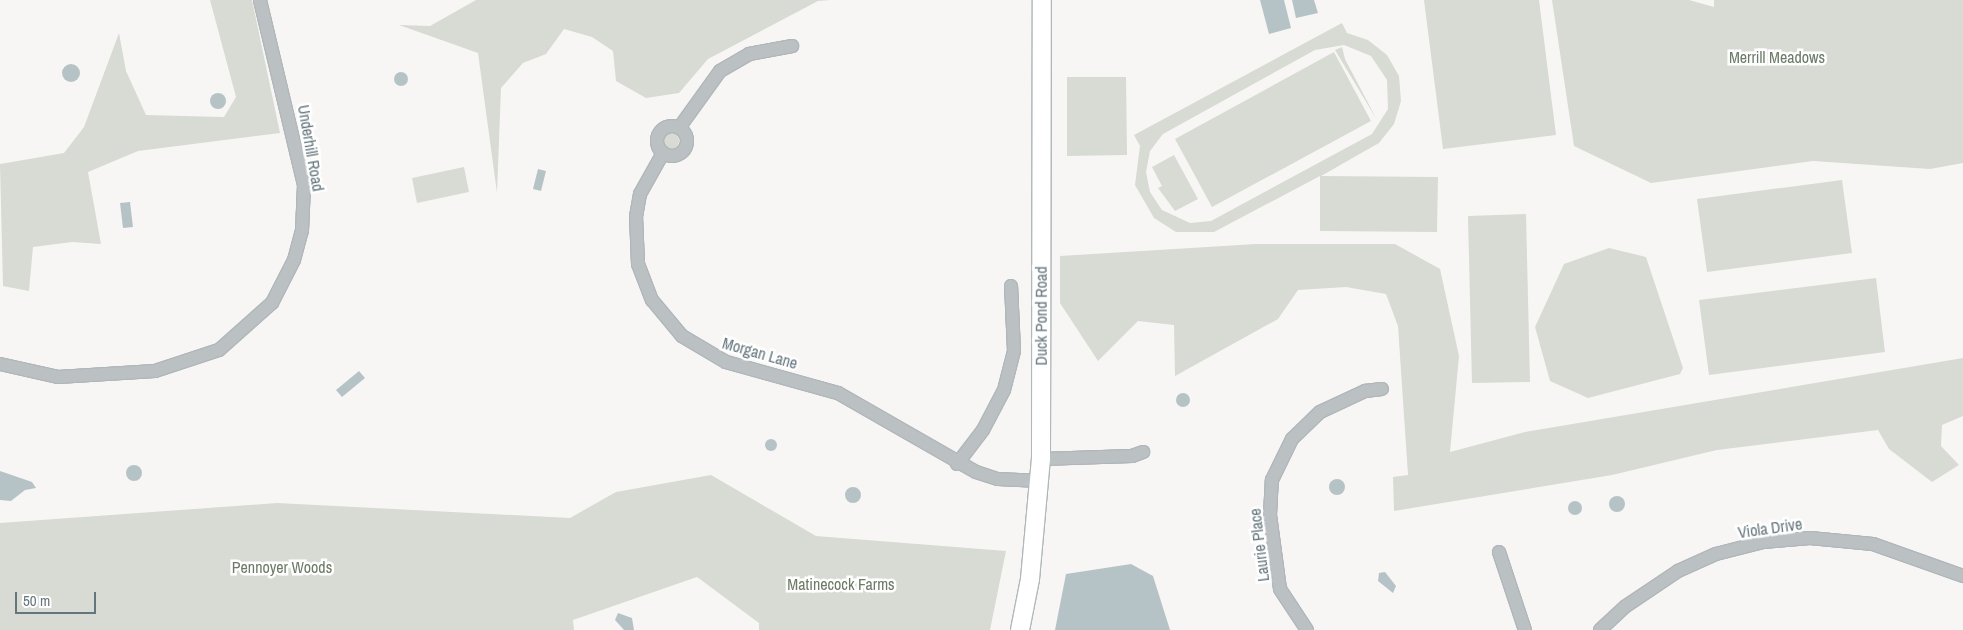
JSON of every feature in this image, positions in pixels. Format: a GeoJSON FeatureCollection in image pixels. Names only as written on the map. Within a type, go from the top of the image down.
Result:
{"type":"FeatureCollection","features":[{"type":"Feature","properties":{"kind":"street","name":"Underhill Road"},"geometry":{"type":"LineString","coordinates":[[0,364],[58,377],[155,372],[219,350],[272,303],[294,260],[302,231],[304,186],[260,0]]}},
{"type":"Feature","properties":{"kind":"street","name":"Duck Pond Road"},"geometry":{"type":"LineString","coordinates":[[1020,630],[1040,480],[1041,459],[1042,0]]}},
{"type":"Feature","properties":{"kind":"street"},"geometry":{"type":"LineString","coordinates":[[662,153],[671,156],[683,150],[686,138],[679,128],[720,72],[749,54],[792,46]]}},
{"type":"Feature","properties":{"kind":"street","name":"Morgan Lane"},"geometry":{"type":"LineString","coordinates":[[679,128],[670,126],[658,135],[662,153],[649,173],[636,216],[638,264],[652,300],[665,319],[701,351],[838,393],[957,464],[998,479],[1040,480]]}},
{"type":"Feature","properties":{"kind":"street"},"geometry":{"type":"LineString","coordinates":[[957,464],[983,430],[1004,390],[1014,351],[1011,286]]}},
{"type":"Feature","properties":{"kind":"street","name":"Laurie Place"},"geometry":{"type":"LineString","coordinates":[[1307,630],[1280,589],[1270,515],[1272,480],[1292,439],[1320,412],[1365,391],[1382,389]]}},
{"type":"Feature","properties":{"kind":"street"},"geometry":{"type":"LineString","coordinates":[[1041,459],[1132,456],[1143,452]]}},
{"type":"Feature","properties":{"kind":"street","name":"Viola Drive"},"geometry":{"type":"LineString","coordinates":[[1600,630],[1626,606],[1678,571],[1716,554],[1763,542],[1810,538],[1873,544],[1963,576]]}},
{"type":"Feature","properties":{"kind":"street"},"geometry":{"type":"LineString","coordinates":[[1499,552],[1524,630]]}},
{"type":"Feature","properties":{"kind":"green space"},"geometry":{"type":"Polygon","coordinates":[[[210,0],[252,0],[280,133],[138,151],[88,172],[101,244],[72,242],[33,247],[29,291],[3,286],[0,164],[64,153],[84,127],[119,33],[126,71],[146,115],[224,117],[236,97],[210,0]]]}},
{"type":"Feature","properties":{"kind":"green space"},"geometry":{"type":"Polygon","coordinates":[[[476,0],[830,0],[818,1],[708,59],[679,93],[646,98],[616,81],[613,51],[592,37],[564,29],[546,54],[523,63],[501,88],[497,193],[478,53],[399,25],[430,26],[476,0]]]}},
{"type":"Feature","properties":{"kind":"green space"},"geometry":{"type":"Polygon","coordinates":[[[1424,0],[1539,0],[1556,135],[1443,149],[1424,0]]]}},
{"type":"Feature","properties":{"kind":"green space","name":"Merrill Meadows"},"geometry":{"type":"Polygon","coordinates":[[[1552,0],[1689,0],[1714,7],[1714,0],[1963,0],[1963,163],[1930,169],[1813,161],[1651,183],[1574,146],[1552,0]]]}},
{"type":"Feature","properties":{"kind":"green space"},"geometry":{"type":"Polygon","coordinates":[[[1342,23],[1347,33],[1368,40],[1387,55],[1399,76],[1401,101],[1394,124],[1379,143],[1321,176],[1438,177],[1437,232],[1320,231],[1320,176],[1214,232],[1176,232],[1154,218],[1135,185],[1140,146],[1134,135],[1342,23]],[[1344,45],[1315,50],[1163,134],[1150,151],[1146,172],[1150,192],[1162,210],[1190,223],[1211,221],[1372,134],[1388,109],[1387,80],[1371,56],[1344,45]]]}},
{"type":"Feature","properties":{"kind":"green space"},"geometry":{"type":"Polygon","coordinates":[[[1342,47],[1345,59],[1377,120],[1335,50],[1342,47]]]}},
{"type":"Feature","properties":{"kind":"green space"},"geometry":{"type":"Polygon","coordinates":[[[1334,52],[1371,121],[1212,207],[1175,139],[1334,52]]]}},
{"type":"Feature","properties":{"kind":"green space"},"geometry":{"type":"Polygon","coordinates":[[[1067,77],[1126,77],[1127,155],[1067,156],[1067,77]]]}},
{"type":"Feature","properties":{"kind":"green space"},"geometry":{"type":"Polygon","coordinates":[[[671,133],[677,135],[679,141],[677,147],[671,149],[665,147],[663,141],[665,135],[671,133]]]}},
{"type":"Feature","properties":{"kind":"green space"},"geometry":{"type":"Polygon","coordinates":[[[1174,155],[1198,199],[1175,211],[1158,188],[1162,186],[1152,167],[1174,155]]]}},
{"type":"Feature","properties":{"kind":"green space"},"geometry":{"type":"Polygon","coordinates":[[[464,167],[469,192],[417,203],[412,178],[464,167]]]}},
{"type":"Feature","properties":{"kind":"green space"},"geometry":{"type":"Polygon","coordinates":[[[1842,180],[1852,253],[1707,272],[1697,199],[1842,180]]]}},
{"type":"Feature","properties":{"kind":"green space"},"geometry":{"type":"Polygon","coordinates":[[[1526,214],[1530,382],[1472,383],[1468,216],[1526,214]]]}},
{"type":"Feature","properties":{"kind":"green space"},"geometry":{"type":"Polygon","coordinates":[[[1256,244],[1395,244],[1440,269],[1459,356],[1450,452],[1525,432],[1963,358],[1963,416],[1942,425],[1941,446],[1959,465],[1932,482],[1889,449],[1878,430],[1717,450],[1612,475],[1394,511],[1393,477],[1408,475],[1398,326],[1386,294],[1346,287],[1298,290],[1278,319],[1175,376],[1174,325],[1138,321],[1098,361],[1060,303],[1060,256],[1256,244]]]}},
{"type":"Feature","properties":{"kind":"green space"},"geometry":{"type":"Polygon","coordinates":[[[1609,248],[1646,257],[1683,368],[1680,374],[1588,398],[1550,381],[1535,327],[1564,264],[1609,248]]]}},
{"type":"Feature","properties":{"kind":"green space"},"geometry":{"type":"Polygon","coordinates":[[[1876,278],[1885,352],[1709,375],[1699,300],[1876,278]]]}},
{"type":"Feature","properties":{"kind":"green space","name":"Pennoyer Woods"},"geometry":{"type":"Polygon","coordinates":[[[711,475],[816,536],[1006,551],[990,630],[759,630],[759,623],[697,577],[573,620],[574,630],[0,630],[0,523],[277,503],[570,518],[616,492],[711,475]]]}},
{"type":"Feature","properties":{"kind":"shaded area"},"geometry":{"type":"Polygon","coordinates":[[[1260,0],[1284,0],[1291,28],[1269,34],[1260,0]]]}},
{"type":"Feature","properties":{"kind":"shaded area"},"geometry":{"type":"Polygon","coordinates":[[[1292,0],[1314,0],[1318,13],[1296,18],[1292,0]]]}},
{"type":"Feature","properties":{"kind":"shaded area"},"geometry":{"type":"Polygon","coordinates":[[[71,64],[77,67],[80,73],[77,79],[71,82],[65,79],[62,73],[65,67],[71,64]]]}},
{"type":"Feature","properties":{"kind":"shaded area"},"geometry":{"type":"Polygon","coordinates":[[[401,72],[406,74],[408,79],[406,84],[401,86],[396,84],[394,79],[396,74],[401,72]]]}},
{"type":"Feature","properties":{"kind":"shaded area"},"geometry":{"type":"Polygon","coordinates":[[[218,93],[226,101],[218,109],[210,101],[218,93]]]}},
{"type":"Feature","properties":{"kind":"shaded area"},"geometry":{"type":"Polygon","coordinates":[[[538,169],[546,171],[541,191],[533,189],[538,169]]]}},
{"type":"Feature","properties":{"kind":"shaded area"},"geometry":{"type":"Polygon","coordinates":[[[130,202],[133,227],[123,228],[120,203],[130,202]]]}},
{"type":"Feature","properties":{"kind":"shaded area"},"geometry":{"type":"Polygon","coordinates":[[[359,371],[365,378],[342,397],[336,390],[359,371]]]}},
{"type":"Feature","properties":{"kind":"shaded area"},"geometry":{"type":"Polygon","coordinates":[[[1183,393],[1188,395],[1190,400],[1188,405],[1183,407],[1178,405],[1176,400],[1178,395],[1183,393]]]}},
{"type":"Feature","properties":{"kind":"shaded area"},"geometry":{"type":"Polygon","coordinates":[[[773,439],[776,440],[776,450],[769,451],[766,450],[765,443],[766,440],[773,439]]]}},
{"type":"Feature","properties":{"kind":"shaded area"},"geometry":{"type":"Polygon","coordinates":[[[131,465],[137,465],[142,470],[140,479],[131,481],[126,476],[126,470],[131,465]]]}},
{"type":"Feature","properties":{"kind":"shaded area"},"geometry":{"type":"Polygon","coordinates":[[[0,471],[32,482],[36,488],[25,490],[11,501],[0,500],[0,471]]]}},
{"type":"Feature","properties":{"kind":"shaded area"},"geometry":{"type":"Polygon","coordinates":[[[1334,479],[1340,479],[1345,484],[1343,493],[1334,495],[1329,490],[1329,484],[1334,479]]]}},
{"type":"Feature","properties":{"kind":"shaded area"},"geometry":{"type":"Polygon","coordinates":[[[853,487],[861,495],[853,503],[845,495],[853,487]]]}},
{"type":"Feature","properties":{"kind":"shaded area"},"geometry":{"type":"Polygon","coordinates":[[[1617,496],[1625,504],[1617,512],[1609,504],[1617,496]]]}},
{"type":"Feature","properties":{"kind":"shaded area"},"geometry":{"type":"Polygon","coordinates":[[[1572,501],[1578,501],[1582,508],[1578,515],[1572,515],[1568,511],[1568,505],[1572,501]]]}},
{"type":"Feature","properties":{"kind":"shaded area"},"geometry":{"type":"Polygon","coordinates":[[[1131,564],[1153,576],[1170,630],[1055,630],[1066,574],[1131,564]]]}},
{"type":"Feature","properties":{"kind":"shaded area"},"geometry":{"type":"Polygon","coordinates":[[[1385,572],[1396,586],[1393,593],[1378,581],[1379,573],[1385,572]]]}},
{"type":"Feature","properties":{"kind":"shaded area"},"geometry":{"type":"Polygon","coordinates":[[[618,613],[632,618],[634,630],[624,630],[615,620],[618,613]]]}},
{"type":"Feature","properties":{"kind":"park label","name":"Matinecock Farms"},"geometry":{"type":"Point","coordinates":[841,584]}}]}
